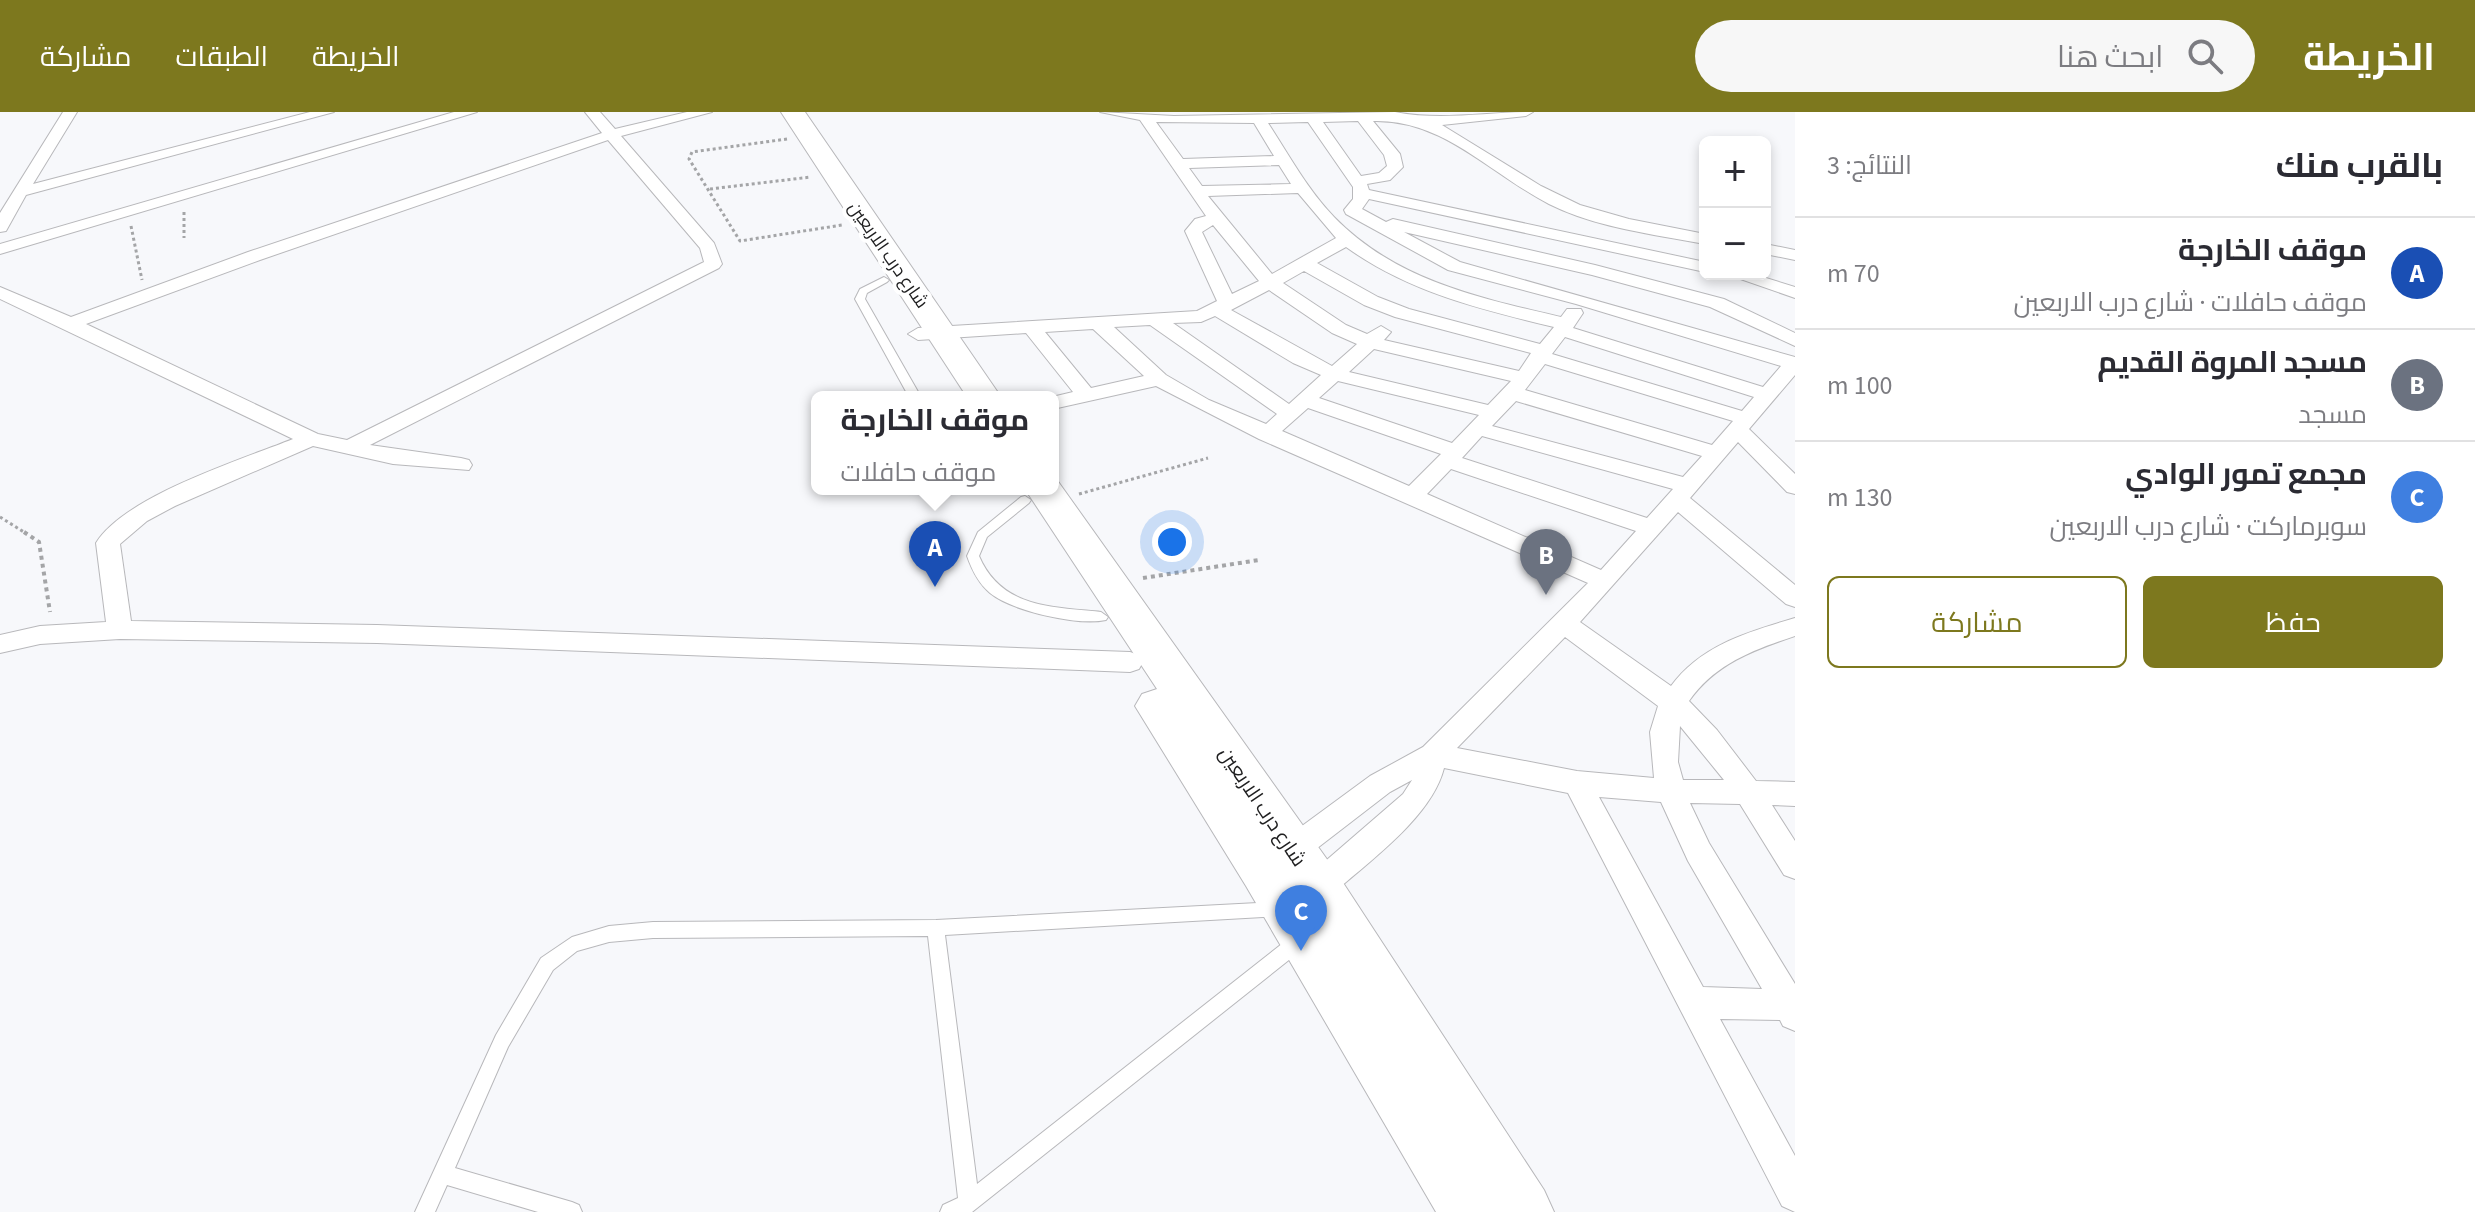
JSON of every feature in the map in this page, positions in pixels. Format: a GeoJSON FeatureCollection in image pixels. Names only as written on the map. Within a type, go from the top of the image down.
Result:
{"type":"FeatureCollection","features":[{"type":"Feature","properties":{"kind":"highway","name":"شارع درب الاربعين"},"geometry":{"type":"LineString","coordinates":[[776,112],[793,125],[884,280],[979,391]]}},
{"type":"Feature","properties":{"kind":"highway","name":"شارع درب الاربعين"},"geometry":{"type":"LineString","coordinates":[[836,199],[930,333],[956,391]]}},
{"type":"Feature","properties":{"kind":"highway","name":"شارع درب الاربعين"},"geometry":{"type":"LineString","coordinates":[[1035,495],[1293,891],[1472,1212]]}},
{"type":"Feature","properties":{"kind":"highway","name":"شارع درب الاربعين"},"geometry":{"type":"LineString","coordinates":[[1105,600],[1130,662],[1522,1212]]}},
{"type":"Feature","properties":{"kind":"street"},"geometry":{"type":"LineString","coordinates":[[0,227],[70,112]]}},
{"type":"Feature","properties":{"kind":"street"},"geometry":{"type":"LineString","coordinates":[[20,192],[327,112]]}},
{"type":"Feature","properties":{"kind":"street"},"geometry":{"type":"LineString","coordinates":[[0,249],[470,112]]}},
{"type":"Feature","properties":{"kind":"street"},"geometry":{"type":"LineString","coordinates":[[346,449],[713,264],[708,247],[592,112]]}},
{"type":"Feature","properties":{"kind":"street"},"geometry":{"type":"LineString","coordinates":[[70,324],[612,134],[705,112]]}},
{"type":"Feature","properties":{"kind":"street"},"geometry":{"type":"LineString","coordinates":[[1107,112],[1146,118],[1402,114],[1480,150],[1546,196],[1607,220],[1699,238]]}},
{"type":"Feature","properties":{"kind":"street"},"geometry":{"type":"LineString","coordinates":[[1424,123],[1526,112]]}},
{"type":"Feature","properties":{"kind":"street"},"geometry":{"type":"LineString","coordinates":[[1360,187],[1384,177],[1395,167],[1392,154],[1362,116]]}},
{"type":"Feature","properties":{"kind":"street"},"geometry":{"type":"LineString","coordinates":[[930,333],[1181,319],[1223,308],[1305,264],[1360,214],[1360,187],[1312,117]]}},
{"type":"Feature","properties":{"kind":"street"},"geometry":{"type":"LineString","coordinates":[[1146,118],[1216,218],[1270,283],[1339,329],[1369,342],[1517,386],[1717,453]]}},
{"type":"Feature","properties":{"kind":"street"},"geometry":{"type":"LineString","coordinates":[[1258,118],[1303,188],[1340,233],[1428,289],[1564,327],[1767,395]]}},
{"type":"Feature","properties":{"kind":"street"},"geometry":{"type":"LineString","coordinates":[[1178,164],[1285,160]]}},
{"type":"Feature","properties":{"kind":"street"},"geometry":{"type":"LineString","coordinates":[[1360,187],[1699,266]]}},
{"type":"Feature","properties":{"kind":"street"},"geometry":{"type":"LineString","coordinates":[[1197,191],[1303,188]]}},
{"type":"Feature","properties":{"kind":"street"},"geometry":{"type":"LineString","coordinates":[[1293,891],[1380,784],[1433,755],[1565,624],[1794,363],[1583,300],[1454,266],[1360,214]]}},
{"type":"Feature","properties":{"kind":"street"},"geometry":{"type":"LineString","coordinates":[[1360,214],[1595,270],[1732,308],[1795,340]]}},
{"type":"Feature","properties":{"kind":"street"},"geometry":{"type":"LineString","coordinates":[[1216,218],[1201,223],[1193,231],[1223,308],[1300,359],[1334,374],[1487,421],[1683,493],[1791,591]]}},
{"type":"Feature","properties":{"kind":"street"},"geometry":{"type":"LineString","coordinates":[[1412,497],[1487,421],[1564,327],[1583,300],[1595,270],[1607,220]]}},
{"type":"Feature","properties":{"kind":"street"},"geometry":{"type":"LineString","coordinates":[[1771,250],[1795,255]]}},
{"type":"Feature","properties":{"kind":"street"},"geometry":{"type":"LineString","coordinates":[[1305,264],[1371,301],[1402,313],[1542,354],[1742,424],[1795,487]]}},
{"type":"Feature","properties":{"kind":"street"},"geometry":{"type":"LineString","coordinates":[[1267,434],[1454,266]]}},
{"type":"Feature","properties":{"kind":"street"},"geometry":{"type":"LineString","coordinates":[[1682,294],[1702,280]]}},
{"type":"Feature","properties":{"kind":"street"},"geometry":{"type":"LineString","coordinates":[[1755,280],[1795,293]]}},
{"type":"Feature","properties":{"kind":"street"},"geometry":{"type":"LineString","coordinates":[[0,292],[311,439],[346,449],[461,465]]}},
{"type":"Feature","properties":{"kind":"street"},"geometry":{"type":"LineString","coordinates":[[1157,321],[1297,407],[1453,457],[1652,528]]}},
{"type":"Feature","properties":{"kind":"street"},"geometry":{"type":"LineString","coordinates":[[1098,323],[1159,379],[1202,404],[1605,581]]}},
{"type":"Feature","properties":{"kind":"street"},"geometry":{"type":"LineString","coordinates":[[1031,326],[1087,396]]}},
{"type":"Feature","properties":{"kind":"street"},"geometry":{"type":"LineString","coordinates":[[1059,402],[1159,379]]}},
{"type":"Feature","properties":{"kind":"street"},"geometry":{"type":"LineString","coordinates":[[120,630],[108,543],[114,531],[158,505],[311,439]]}},
{"type":"Feature","properties":{"kind":"street"},"geometry":{"type":"LineString","coordinates":[[1565,624],[1673,703],[1715,748],[1795,866]]}},
{"type":"Feature","properties":{"kind":"street"},"geometry":{"type":"LineString","coordinates":[[1793,1008],[1685,828],[1670,791],[1664,748],[1673,703],[1691,677],[1754,640],[1795,627]]}},
{"type":"Feature","properties":{"kind":"street"},"geometry":{"type":"LineString","coordinates":[[0,644],[40,635],[120,630],[377,634],[1130,662]]}},
{"type":"Feature","properties":{"kind":"street"},"geometry":{"type":"LineString","coordinates":[[1293,891],[1413,802],[1426,782],[1433,755]]}},
{"type":"Feature","properties":{"kind":"street"},"geometry":{"type":"LineString","coordinates":[[1433,755],[1577,783],[1670,791],[1795,794]]}},
{"type":"Feature","properties":{"kind":"street"},"geometry":{"type":"LineString","coordinates":[[1577,783],[1795,1193]]}},
{"type":"Feature","properties":{"kind":"street"},"geometry":{"type":"LineString","coordinates":[[1694,1003],[1793,1008]]}},
{"type":"Feature","properties":{"kind":"lane"},"geometry":{"type":"LineString","coordinates":[[884,280],[863,291],[860,299],[912,391]]}},
{"type":"Feature","properties":{"kind":"lane"},"geometry":{"type":"LineString","coordinates":[[1035,495],[982,535],[973,556],[983,578],[1009,600],[1026,607],[1105,600]]}},
{"type":"Feature","properties":{"kind":"lane"},"geometry":{"type":"LineString","coordinates":[[425,1212],[522,1003],[547,964],[572,945],[609,934],[653,930],[936,928],[1293,891]]}},
{"type":"Feature","properties":{"kind":"lane"},"geometry":{"type":"LineString","coordinates":[[959,1207],[1293,891]]}},
{"type":"Feature","properties":{"kind":"lane"},"geometry":{"type":"LineString","coordinates":[[936,928],[959,1207]]}},
{"type":"Feature","properties":{"kind":"lane"},"geometry":{"type":"LineString","coordinates":[[442,1174],[572,1212]]}},
{"type":"Feature","properties":{"kind":"path"},"geometry":{"type":"LineString","coordinates":[[793,125],[692,152],[689,159],[740,241],[836,199]]}},
{"type":"Feature","properties":{"kind":"path"},"geometry":{"type":"LineString","coordinates":[[710,189],[836,199]]}},
{"type":"Feature","properties":{"kind":"path"},"geometry":{"type":"LineString","coordinates":[[175,197],[183,205],[184,238]]}},
{"type":"Feature","properties":{"kind":"path"},"geometry":{"type":"LineString","coordinates":[[128,212],[143,273],[140,297]]}},
{"type":"Feature","properties":{"kind":"path"},"geometry":{"type":"LineString","coordinates":[[1059,490],[1208,458]]}},
{"type":"Feature","properties":{"kind":"path"},"geometry":{"type":"LineString","coordinates":[[0,517],[39,542],[50,616],[40,635]]}},
{"type":"Feature","properties":{"kind":"path"},"geometry":{"type":"LineString","coordinates":[[1105,600],[1259,560]]}},
{"type":"Feature","properties":{"kind":"place","name":"موقف الخارجة"},"geometry":{"type":"Point","coordinates":[935,587]}},
{"type":"Feature","properties":{"kind":"place","name":"مسجد المروة القديم"},"geometry":{"type":"Point","coordinates":[1546,595]}},
{"type":"Feature","properties":{"kind":"place","name":"مجمع تمور الوادي"},"geometry":{"type":"Point","coordinates":[1301,951]}}]}
